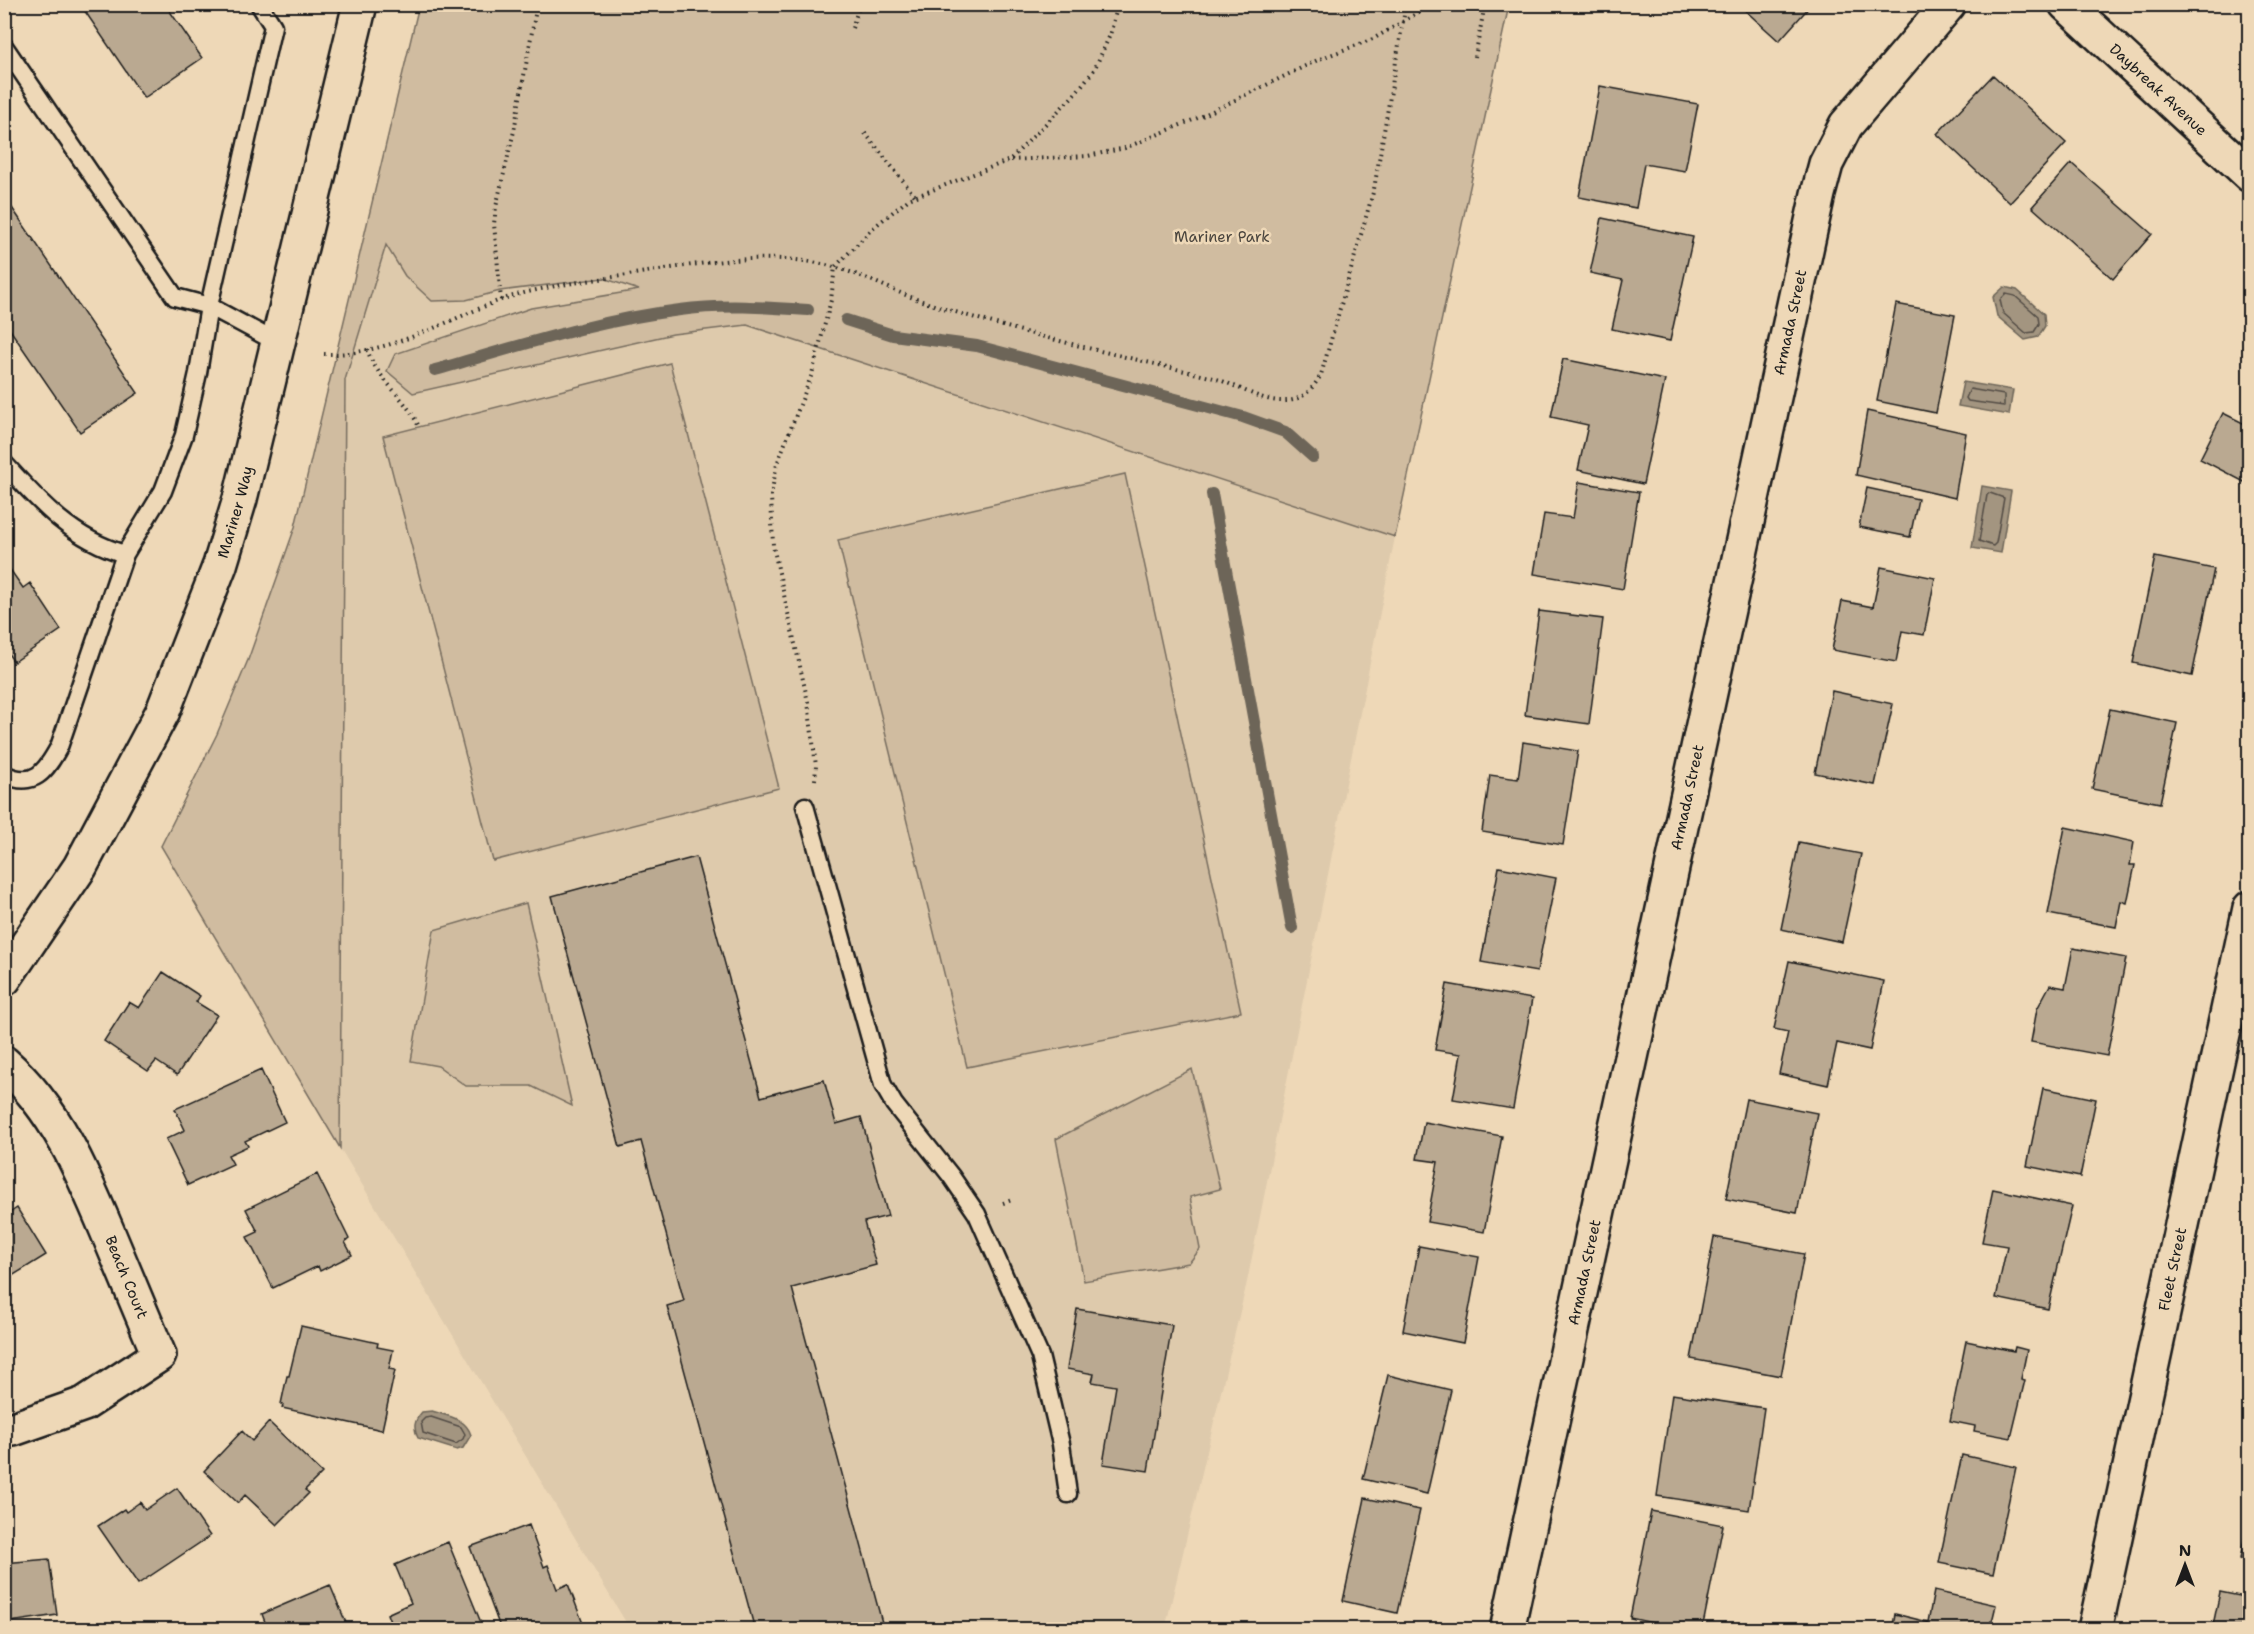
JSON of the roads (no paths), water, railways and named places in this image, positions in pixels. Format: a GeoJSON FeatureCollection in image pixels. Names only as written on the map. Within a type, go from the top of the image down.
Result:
{"type":"FeatureCollection","features":[{"type":"Feature","properties":{"kind":"street","name":"Mariner Way"},"geometry":{"type":"LineString","coordinates":[[4,979],[80,867],[164,711],[223,554],[240,500],[360,4]]}},
{"type":"Feature","properties":{"kind":"street","name":"Armada Street"},"geometry":{"type":"LineString","coordinates":[[1507,1629],[1826,164],[1846,125],[1949,4]]}},
{"type":"Feature","properties":{"kind":"street","name":"Daybreak Avenue"},"geometry":{"type":"LineString","coordinates":[[2066,4],[2250,175]]}},
{"type":"Feature","properties":{"kind":"street","name":"Fleet Street"},"geometry":{"type":"LineString","coordinates":[[2095,1629],[2250,908]]}},
{"type":"Feature","properties":{"kind":"street","name":"Beach Court"},"geometry":{"type":"LineString","coordinates":[[4,1063],[32,1089],[64,1137],[88,1187],[159,1355],[84,1404],[13,1429]]}},
{"type":"Feature","properties":{"kind":"lane"},"geometry":{"type":"LineString","coordinates":[[4,774],[13,779],[32,779],[47,770],[59,747],[125,554],[163,491],[184,435],[198,373],[209,306],[273,26],[259,4]]}},
{"type":"Feature","properties":{"kind":"lane"},"geometry":{"type":"LineString","coordinates":[[4,46],[175,297],[209,306],[278,343]]}},
{"type":"Feature","properties":{"kind":"lane"},"geometry":{"type":"LineString","coordinates":[[4,463],[37,500],[81,537],[101,548],[125,554]]}},
{"type":"Feature","properties":{"kind":"lane"},"geometry":{"type":"LineString","coordinates":[[805,806],[883,1085],[894,1104],[977,1214],[1040,1356],[1061,1444],[1068,1494]]}},
{"type":"Feature","properties":{"kind":"water"},"geometry":{"type":"Polygon","coordinates":[[[2004,287],[2017,290],[2044,314],[2045,326],[2038,337],[2025,340],[1997,316],[1993,297],[2004,287]]]}},
{"type":"Feature","properties":{"kind":"water"},"geometry":{"type":"Polygon","coordinates":[[[1963,382],[2013,390],[2009,415],[1958,406],[1963,382]]]}},
{"type":"Feature","properties":{"kind":"water"},"geometry":{"type":"Polygon","coordinates":[[[1982,486],[2011,491],[2001,553],[1972,548],[1982,486]]]}},
{"type":"Feature","properties":{"kind":"water"},"geometry":{"type":"Polygon","coordinates":[[[432,1411],[455,1418],[469,1429],[471,1435],[463,1448],[457,1450],[418,1438],[415,1431],[417,1418],[422,1412],[432,1411]]]}},
{"type":"Feature","properties":{"kind":"waterway"},"geometry":{"type":"LineString","coordinates":[[435,370],[557,335],[649,315],[696,308],[760,307],[808,310]]}},
{"type":"Feature","properties":{"kind":"waterway"},"geometry":{"type":"LineString","coordinates":[[846,320],[893,335],[977,346],[1243,417],[1285,432],[1313,457]]}},
{"type":"Feature","properties":{"kind":"waterway"},"geometry":{"type":"LineString","coordinates":[[1212,494],[1292,928]]}},
{"type":"Feature","properties":{"kind":"park label","name":"Mariner Park"},"geometry":{"type":"Point","coordinates":[1222,237]}}]}
